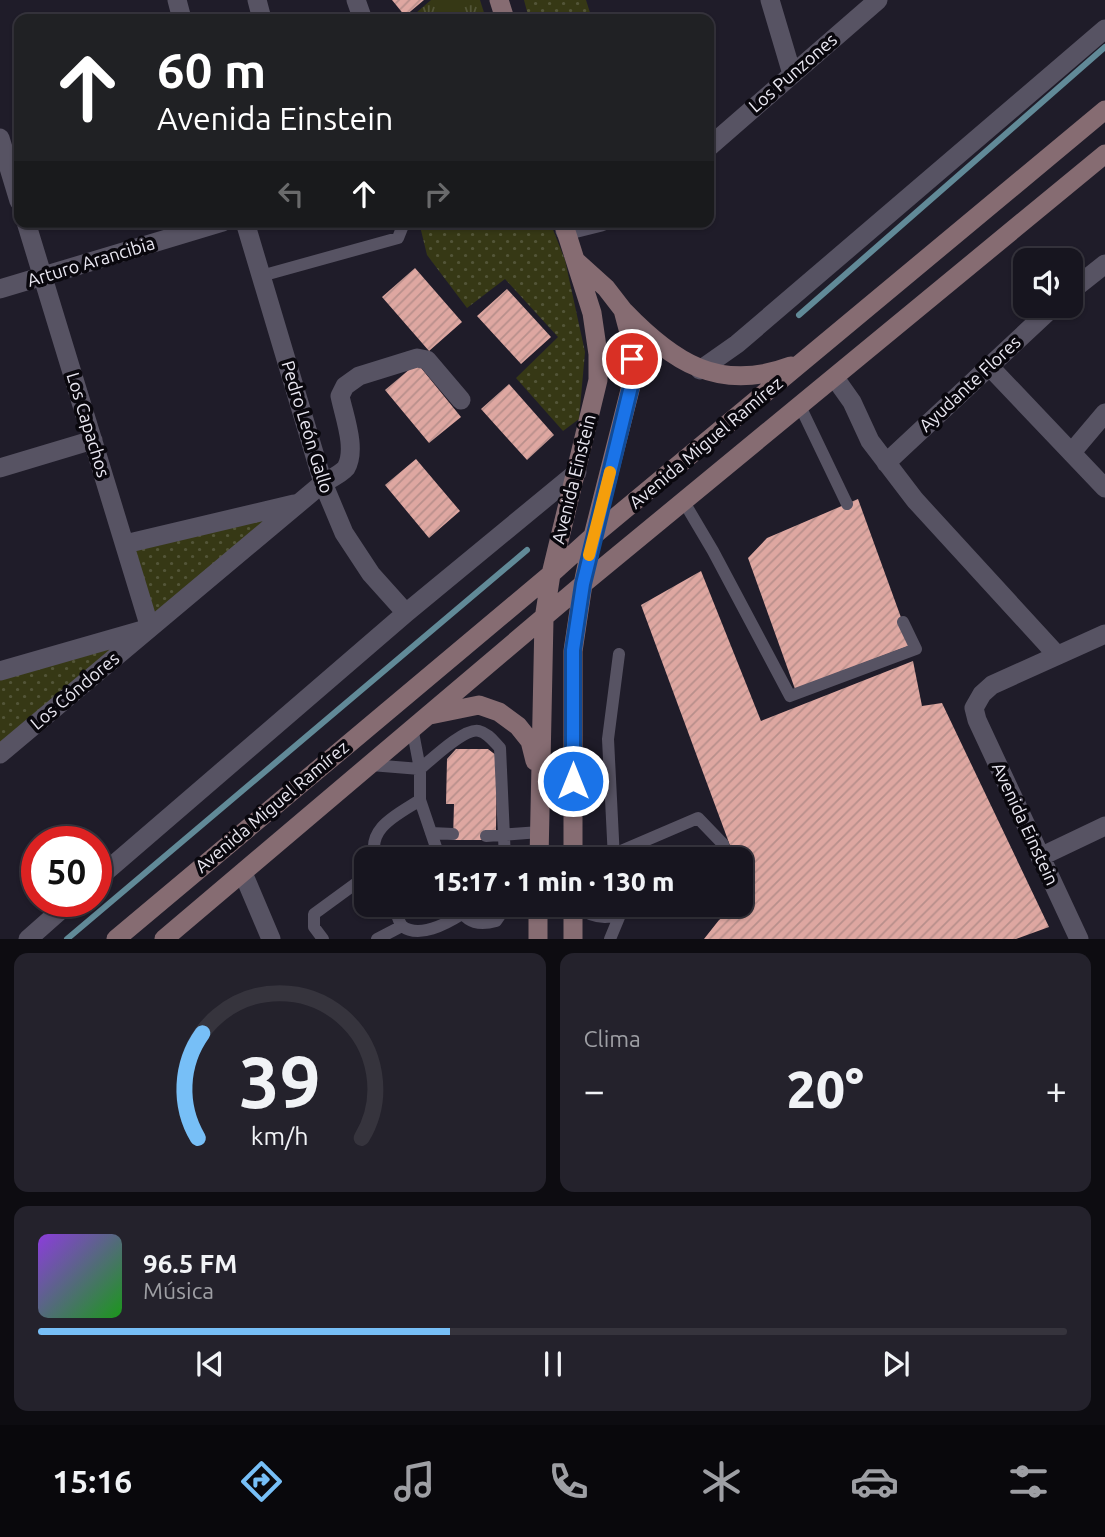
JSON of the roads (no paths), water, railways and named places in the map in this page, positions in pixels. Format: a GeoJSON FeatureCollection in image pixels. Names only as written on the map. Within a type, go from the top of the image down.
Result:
{"type":"FeatureCollection","features":[{"type":"Feature","properties":{"kind":"main road","name":"Avenida Miguel Ramírez"},"geometry":{"type":"LineString","coordinates":[[116,939],[593,536],[1105,110]]}},
{"type":"Feature","properties":{"kind":"main road","name":"Avenida Miguel Ramírez"},"geometry":{"type":"LineString","coordinates":[[164,939],[583,584],[1105,153]]}},
{"type":"Feature","properties":{"kind":"main road","name":"Avenida Einstein"},"geometry":{"type":"LineString","coordinates":[[540,782],[544,619],[551,574],[598,380],[598,354],[592,313],[564,228]]}},
{"type":"Feature","properties":{"kind":"main road","name":"Avenida Einstein"},"geometry":{"type":"LineString","coordinates":[[573,258],[606,288],[623,310],[631,340],[633,378],[593,536],[573,650],[573,847]]}},
{"type":"Feature","properties":{"kind":"main road"},"geometry":{"type":"LineString","coordinates":[[623,310],[650,338],[700,370],[727,376],[770,374],[805,361]]}},
{"type":"Feature","properties":{"kind":"main road"},"geometry":{"type":"LineString","coordinates":[[419,722],[479,705],[499,712],[518,726],[530,741],[540,782],[539,847]]}},
{"type":"Feature","properties":{"kind":"main road"},"geometry":{"type":"LineString","coordinates":[[538,917],[538,939]]}},
{"type":"Feature","properties":{"kind":"main road"},"geometry":{"type":"LineString","coordinates":[[573,917],[573,939]]}},
{"type":"Feature","properties":{"kind":"street"},"geometry":{"type":"LineString","coordinates":[[770,0],[792,74]]}},
{"type":"Feature","properties":{"kind":"street","name":"Los Punzones"},"geometry":{"type":"LineString","coordinates":[[714,143],[878,0]]}},
{"type":"Feature","properties":{"kind":"street"},"geometry":{"type":"LineString","coordinates":[[700,370],[737,344],[1105,29]]}},
{"type":"Feature","properties":{"kind":"street"},"geometry":{"type":"LineString","coordinates":[[0,138],[14,184]]}},
{"type":"Feature","properties":{"kind":"street","name":"Los Capachos"},"geometry":{"type":"LineString","coordinates":[[28,228],[150,628]]}},
{"type":"Feature","properties":{"kind":"street","name":"Arturo Arancibia"},"geometry":{"type":"LineString","coordinates":[[0,289],[203,228]]}},
{"type":"Feature","properties":{"kind":"street","name":"Pedro León Gallo"},"geometry":{"type":"LineString","coordinates":[[247,228],[323,483],[344,533],[371,574],[406,613]]}},
{"type":"Feature","properties":{"kind":"street"},"geometry":{"type":"LineString","coordinates":[[1083,281],[1105,264]]}},
{"type":"Feature","properties":{"kind":"street","name":"Ayudante Flores"},"geometry":{"type":"LineString","coordinates":[[886,463],[1041,318]]}},
{"type":"Feature","properties":{"kind":"street","name":"Los Cóndores"},"geometry":{"type":"LineString","coordinates":[[0,754],[323,483],[344,470],[349,460],[349,442],[340,396],[345,386],[359,376],[417,358],[427,360],[461,400]]}},
{"type":"Feature","properties":{"kind":"street"},"geometry":{"type":"LineString","coordinates":[[989,366],[1104,486]]}},
{"type":"Feature","properties":{"kind":"street"},"geometry":{"type":"LineString","coordinates":[[835,378],[852,402],[870,441],[915,500],[1058,654],[1105,634]]}},
{"type":"Feature","properties":{"kind":"street"},"geometry":{"type":"LineString","coordinates":[[1072,452],[1105,414]]}},
{"type":"Feature","properties":{"kind":"street"},"geometry":{"type":"LineString","coordinates":[[0,468],[93,440]]}},
{"type":"Feature","properties":{"kind":"street"},"geometry":{"type":"LineString","coordinates":[[112,866],[406,613],[577,472]]}},
{"type":"Feature","properties":{"kind":"street","name":"Los Cóndores"},"geometry":{"type":"LineString","coordinates":[[125,544],[299,503]]}},
{"type":"Feature","properties":{"kind":"street","name":"Los Cóndores"},"geometry":{"type":"LineString","coordinates":[[0,671],[150,628]]}},
{"type":"Feature","properties":{"kind":"street","name":"Avenida Einstein"},"geometry":{"type":"LineString","coordinates":[[1058,654],[992,685],[982,694],[975,708],[978,720],[1079,939]]}},
{"type":"Feature","properties":{"kind":"street"},"geometry":{"type":"LineString","coordinates":[[1040,857],[1105,826]]}},
{"type":"Feature","properties":{"kind":"street"},"geometry":{"type":"LineString","coordinates":[[243,873],[271,939]]}},
{"type":"Feature","properties":{"kind":"street"},"geometry":{"type":"LineString","coordinates":[[28,939],[53,917]]}},
{"type":"Feature","properties":{"kind":"lane"},"geometry":{"type":"LineString","coordinates":[[261,276],[398,238],[402,228]]}},
{"type":"Feature","properties":{"kind":"lane"},"geometry":{"type":"LineString","coordinates":[[800,406],[847,504]]}},
{"type":"Feature","properties":{"kind":"lane"},"geometry":{"type":"LineString","coordinates":[[684,502],[790,696],[916,649],[903,622]]}},
{"type":"Feature","properties":{"kind":"lane"},"geometry":{"type":"LineString","coordinates":[[613,847],[608,739],[619,654]]}},
{"type":"Feature","properties":{"kind":"lane"},"geometry":{"type":"LineString","coordinates":[[419,722],[420,800],[436,847]]}},
{"type":"Feature","properties":{"kind":"lane"},"geometry":{"type":"LineString","coordinates":[[371,765],[420,769],[466,732],[477,730],[488,735],[500,748],[504,847]]}},
{"type":"Feature","properties":{"kind":"lane"},"geometry":{"type":"LineString","coordinates":[[375,847],[376,838],[384,823],[420,800]]}},
{"type":"Feature","properties":{"kind":"lane"},"geometry":{"type":"LineString","coordinates":[[635,847],[698,818],[724,847]]}},
{"type":"Feature","properties":{"kind":"lane"},"geometry":{"type":"LineString","coordinates":[[486,836],[540,832]]}},
{"type":"Feature","properties":{"kind":"lane"},"geometry":{"type":"LineString","coordinates":[[431,833],[453,834]]}},
{"type":"Feature","properties":{"kind":"lane"},"geometry":{"type":"LineString","coordinates":[[323,939],[314,927],[314,914],[354,885]]}},
{"type":"Feature","properties":{"kind":"lane"},"geometry":{"type":"LineString","coordinates":[[399,917],[402,926],[414,933],[429,934],[451,917]]}},
{"type":"Feature","properties":{"kind":"lane"},"geometry":{"type":"LineString","coordinates":[[466,917],[470,922],[489,923],[498,917]]}},
{"type":"Feature","properties":{"kind":"lane"},"geometry":{"type":"LineString","coordinates":[[610,939],[617,917]]}},
{"type":"Feature","properties":{"kind":"lane"},"geometry":{"type":"LineString","coordinates":[[377,939],[402,926]]}},
{"type":"Feature","properties":{"kind":"waterway"},"geometry":{"type":"LineString","coordinates":[[799,315],[1105,47]]}},
{"type":"Feature","properties":{"kind":"waterway"},"geometry":{"type":"LineString","coordinates":[[67,939],[527,550]]}}]}
